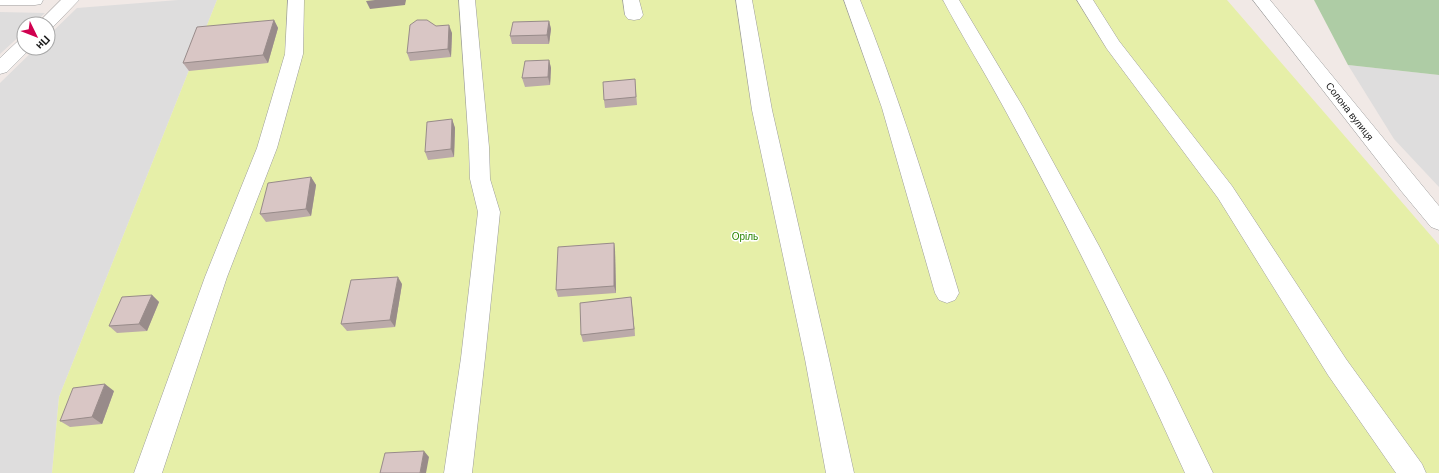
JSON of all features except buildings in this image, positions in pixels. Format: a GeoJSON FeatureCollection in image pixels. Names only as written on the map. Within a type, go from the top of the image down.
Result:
{"type":"FeatureCollection","features":[{"type":"Feature","properties":{"kind":"street"},"geometry":{"type":"LineString","coordinates":[[0,0],[35,0]]}},
{"type":"Feature","properties":{"kind":"street"},"geometry":{"type":"LineString","coordinates":[[54,16],[71,0]]}},
{"type":"Feature","properties":{"kind":"street"},"geometry":{"type":"LineString","coordinates":[[148,473],[216,277],[267,148],[294,54],[296,0]]}},
{"type":"Feature","properties":{"kind":"street"},"geometry":{"type":"LineString","coordinates":[[458,473],[474,358],[489,212],[480,180],[479,147],[467,0]]}},
{"type":"Feature","properties":{"kind":"street"},"geometry":{"type":"LineString","coordinates":[[744,0],[762,110],[817,359],[840,473]]}},
{"type":"Feature","properties":{"kind":"street"},"geometry":{"type":"LineString","coordinates":[[852,0],[900,133],[947,293]]}},
{"type":"Feature","properties":{"kind":"street"},"geometry":{"type":"LineString","coordinates":[[951,0],[1013,107],[1084,236],[1154,377],[1199,473]]}},
{"type":"Feature","properties":{"kind":"street"},"geometry":{"type":"LineString","coordinates":[[1085,0],[1113,45],[1225,192],[1338,367],[1412,473]]}},
{"type":"Feature","properties":{"kind":"street","name":"Солона вулиця"},"geometry":{"type":"LineString","coordinates":[[1261,0],[1409,186],[1439,221]]}},
{"type":"Feature","properties":{"kind":"street"},"geometry":{"type":"LineString","coordinates":[[0,68],[16,53]]}},
{"type":"Feature","properties":{"kind":"shaded area"},"geometry":{"type":"Polygon","coordinates":[[[178,0],[217,0],[59,397],[52,473],[0,473],[0,83],[28,56],[56,56],[56,28],[77,8],[178,0]]]}},
{"type":"Feature","properties":{"kind":"shaded area"},"geometry":{"type":"Polygon","coordinates":[[[0,12],[45,13],[42,16],[16,16],[16,39],[0,54],[0,12]]]}},
{"type":"Feature","properties":{"kind":"shaded area"},"geometry":{"type":"Polygon","coordinates":[[[1348,65],[1439,75],[1439,187],[1394,139],[1348,65]]]}},
{"type":"Feature","properties":{"kind":"green space","name":"Оріль"},"geometry":{"type":"Polygon","coordinates":[[[217,0],[1227,0],[1439,245],[1439,473],[52,473],[59,397],[217,0]]]}},
{"type":"Feature","properties":{"kind":"green space"},"geometry":{"type":"Polygon","coordinates":[[[1314,0],[1439,0],[1439,75],[1348,65],[1314,0]]]}}]}
